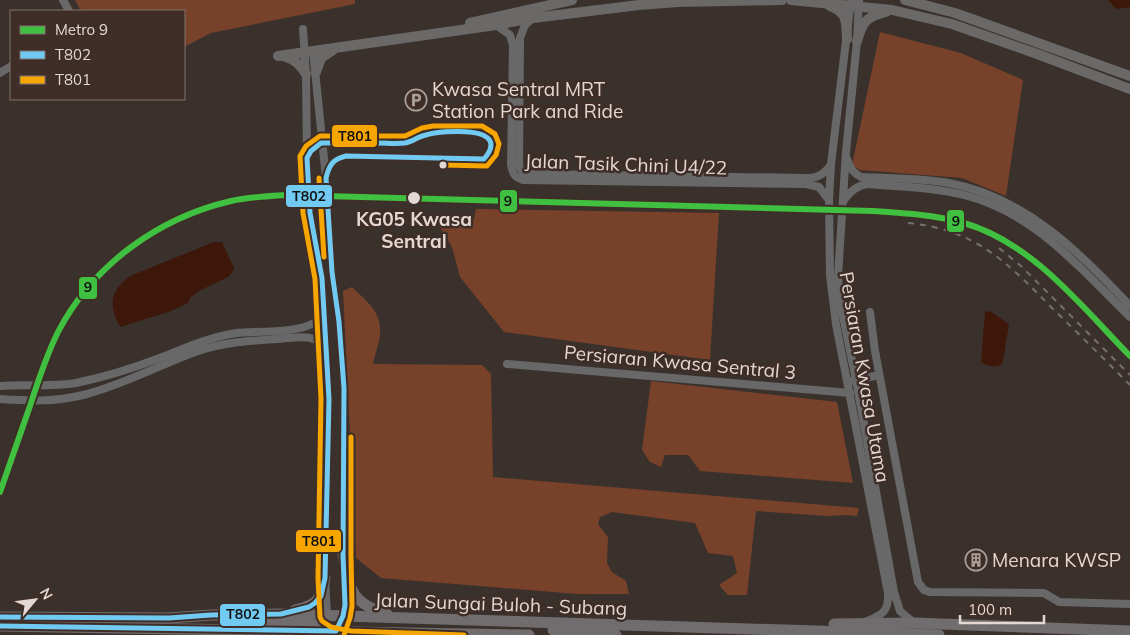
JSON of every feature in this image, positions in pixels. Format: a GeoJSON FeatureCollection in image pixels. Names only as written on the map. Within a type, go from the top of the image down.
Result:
{"type":"FeatureCollection","features":[{"type":"Feature","properties":{"kind":"highway"},"geometry":{"type":"LineString","coordinates":[[343,554],[350,587],[354,595],[376,610],[405,618]]}},
{"type":"Feature","properties":{"kind":"highway"},"geometry":{"type":"LineString","coordinates":[[281,614],[309,607],[315,603],[321,596],[325,578]]}},
{"type":"Feature","properties":{"kind":"highway","name":"Jalan Sungai Buloh - Subang"},"geometry":{"type":"LineString","coordinates":[[0,617],[169,618],[211,614],[281,614],[333,626],[455,634],[529,635]]}},
{"type":"Feature","properties":{"kind":"highway"},"geometry":{"type":"LineString","coordinates":[[169,618],[333,626],[352,624],[609,632],[616,635]]}},
{"type":"Feature","properties":{"kind":"highway","name":"Jalan Sungai Buloh - Subang"},"geometry":{"type":"LineString","coordinates":[[0,626],[282,631],[405,618],[822,630],[914,622],[1130,631]]}},
{"type":"Feature","properties":{"kind":"highway","name":"Jalan Sungai Buloh - Subang"},"geometry":{"type":"LineString","coordinates":[[857,628],[938,635]]}},
{"type":"Feature","properties":{"kind":"highway"},"geometry":{"type":"LineString","coordinates":[[282,631],[293,635]]}},
{"type":"Feature","properties":{"kind":"main road"},"geometry":{"type":"LineString","coordinates":[[428,34],[572,0]]}},
{"type":"Feature","properties":{"kind":"main road"},"geometry":{"type":"LineString","coordinates":[[350,45],[328,52],[321,58],[311,73],[292,59],[278,56],[350,45],[496,25],[533,18],[639,5],[678,2],[782,0]]}},
{"type":"Feature","properties":{"kind":"main road"},"geometry":{"type":"LineString","coordinates":[[791,0],[855,3],[952,24],[1130,89]]}},
{"type":"Feature","properties":{"kind":"main road"},"geometry":{"type":"LineString","coordinates":[[905,0],[955,13],[1130,76]]}},
{"type":"Feature","properties":{"kind":"main road"},"geometry":{"type":"LineString","coordinates":[[819,2],[838,9],[842,13],[852,40]]}},
{"type":"Feature","properties":{"kind":"main road"},"geometry":{"type":"LineString","coordinates":[[852,40],[864,22],[877,14],[892,10]]}},
{"type":"Feature","properties":{"kind":"street","name":"Persiaran Kwasa Utama"},"geometry":{"type":"LineString","coordinates":[[855,3],[838,276],[840,300],[897,605],[900,611],[914,622]]}},
{"type":"Feature","properties":{"kind":"street","name":"Jalan Tasik Chini U4/22"},"geometry":{"type":"LineString","coordinates":[[533,18],[525,25],[520,38],[519,166],[520,175],[523,180],[806,184],[819,187],[829,200]]}},
{"type":"Feature","properties":{"kind":"street","name":"Jalan Tasik Chini U4/22"},"geometry":{"type":"LineString","coordinates":[[496,25],[510,35],[513,45],[511,165],[513,173],[520,175],[806,178],[819,177],[825,173],[831,164]]}},
{"type":"Feature","properties":{"kind":"street"},"geometry":{"type":"LineString","coordinates":[[303,30],[309,51],[326,178],[332,272],[339,322],[344,388],[343,554],[345,605],[333,626]]}},
{"type":"Feature","properties":{"kind":"street","name":"Persiaran Kwasa Utama"},"geometry":{"type":"LineString","coordinates":[[852,40],[831,164],[829,200],[830,275],[836,324],[889,600],[888,607],[881,615],[857,628]]}},
{"type":"Feature","properties":{"kind":"street"},"geometry":{"type":"LineString","coordinates":[[311,73],[307,158],[310,213],[322,278],[324,309],[329,399],[325,578],[333,626]]}},
{"type":"Feature","properties":{"kind":"street"},"geometry":{"type":"LineString","coordinates":[[846,152],[850,167],[861,177],[949,183],[996,198],[1028,214],[1054,232],[1130,306]]}},
{"type":"Feature","properties":{"kind":"street"},"geometry":{"type":"LineString","coordinates":[[844,200],[855,188],[870,184],[934,189],[964,195],[992,204],[1022,219],[1049,238],[1130,317]]}},
{"type":"Feature","properties":{"kind":"street"},"geometry":{"type":"LineString","coordinates":[[0,386],[20,384],[46,386],[74,383],[106,376],[156,360],[214,338],[236,333],[297,329],[314,323],[324,309]]}},
{"type":"Feature","properties":{"kind":"street"},"geometry":{"type":"LineString","coordinates":[[870,312],[879,376],[920,587],[930,592],[1044,593],[1059,602],[1130,604]]}},
{"type":"Feature","properties":{"kind":"street"},"geometry":{"type":"LineString","coordinates":[[0,399],[48,402],[83,395],[125,382],[199,351],[239,342],[307,336],[321,342],[326,348]]}},
{"type":"Feature","properties":{"kind":"street","name":"Persiaran Kwasa Sentral 3"},"geometry":{"type":"LineString","coordinates":[[507,364],[850,393]]}},
{"type":"Feature","properties":{"kind":"street"},"geometry":{"type":"LineString","coordinates":[[848,382],[879,376]]}},
{"type":"Feature","properties":{"kind":"shaded area"},"geometry":{"type":"Polygon","coordinates":[[[75,0],[355,0],[355,4],[211,33],[185,46],[185,10],[80,10],[75,0]]]}},
{"type":"Feature","properties":{"kind":"shaded area"},"geometry":{"type":"Polygon","coordinates":[[[1108,0],[1130,0],[1130,7],[1116,9],[1108,0]]]}},
{"type":"Feature","properties":{"kind":"shaded area"},"geometry":{"type":"Polygon","coordinates":[[[880,32],[961,53],[1023,80],[1006,196],[962,178],[860,170],[852,165],[880,32]]]}},
{"type":"Feature","properties":{"kind":"shaded area"},"geometry":{"type":"Polygon","coordinates":[[[476,209],[719,213],[710,360],[504,332],[460,277],[452,247],[438,224],[452,218],[474,219],[476,209]]]}},
{"type":"Feature","properties":{"kind":"shaded area"},"geometry":{"type":"Polygon","coordinates":[[[214,242],[222,242],[234,268],[228,277],[199,291],[191,297],[188,303],[171,311],[120,327],[114,311],[113,298],[118,287],[123,282],[130,276],[214,242]]]}},
{"type":"Feature","properties":{"kind":"shaded area"},"geometry":{"type":"Polygon","coordinates":[[[352,287],[370,305],[379,322],[380,338],[373,364],[482,365],[491,374],[493,477],[859,508],[857,516],[756,511],[747,595],[728,595],[719,585],[737,573],[733,556],[708,553],[695,523],[612,512],[600,517],[598,524],[608,537],[607,563],[612,572],[626,581],[629,594],[577,594],[381,578],[356,558],[343,291],[352,287]]]}},
{"type":"Feature","properties":{"kind":"shaded area"},"geometry":{"type":"Polygon","coordinates":[[[990,311],[1009,324],[1003,361],[1001,365],[995,366],[988,366],[981,362],[985,312],[990,311]]]}},
{"type":"Feature","properties":{"kind":"shaded area"},"geometry":{"type":"Polygon","coordinates":[[[651,381],[837,402],[853,483],[700,471],[688,455],[665,455],[661,467],[650,462],[642,450],[651,381]]]}},
{"type":"Feature","properties":{"kind":"railway"},"geometry":{"type":"LineString","coordinates":[[908,223],[953,233],[972,241],[990,252],[1022,278],[1130,385]]}},
{"type":"Feature","properties":{"kind":"railway"},"geometry":{"type":"LineString","coordinates":[[999,248],[1021,266],[1130,375]]}},
{"type":"Feature","properties":{"kind":"metro line","name":"9"},"geometry":{"type":"LineString","coordinates":[[0,492],[50,350],[72,308],[90,286],[109,266],[153,232],[178,219],[204,209],[231,201],[252,198],[287,195],[873,211],[942,218],[989,232],[1012,245],[1034,261],[1075,298],[1130,356]]}},
{"type":"Feature","properties":{"kind":"transit line","name":"T801"},"geometry":{"type":"LineString","coordinates":[[443,165],[487,166],[496,155],[499,144],[495,134],[482,126],[433,126],[422,128],[405,136],[320,136],[306,146],[300,156],[303,213],[315,279],[321,399],[318,578],[320,617],[322,621],[331,627],[351,631],[464,635]]}},
{"type":"Feature","properties":{"kind":"transit line","name":"T802"},"geometry":{"type":"LineString","coordinates":[[0,617],[169,618],[281,614],[309,607],[315,603],[321,596],[325,578],[329,399],[322,278],[310,213],[307,158],[311,151],[321,143],[402,143],[435,133],[459,131],[483,135],[490,140],[491,148],[484,159],[346,156],[335,161],[327,173],[332,272],[339,322],[344,388],[343,555],[345,605],[343,616],[336,631],[0,626]]}},
{"type":"Feature","properties":{"kind":"transit line","name":"T801"},"geometry":{"type":"LineString","coordinates":[[319,178],[324,257]]}},
{"type":"Feature","properties":{"kind":"transit line","name":"T801"},"geometry":{"type":"LineString","coordinates":[[344,635],[352,606],[351,437]]}},
{"type":"Feature","properties":{"kind":"place","name":"Kwasa Sentral MRT Station Park and Ride"},"geometry":{"type":"Point","coordinates":[416,100]}},
{"type":"Feature","properties":{"kind":"place","name":"KG05 Kwasa Sentral"},"geometry":{"type":"Point","coordinates":[414,198]}},
{"type":"Feature","properties":{"kind":"place","name":"Menara KWSP"},"geometry":{"type":"Point","coordinates":[976,560]}}]}
